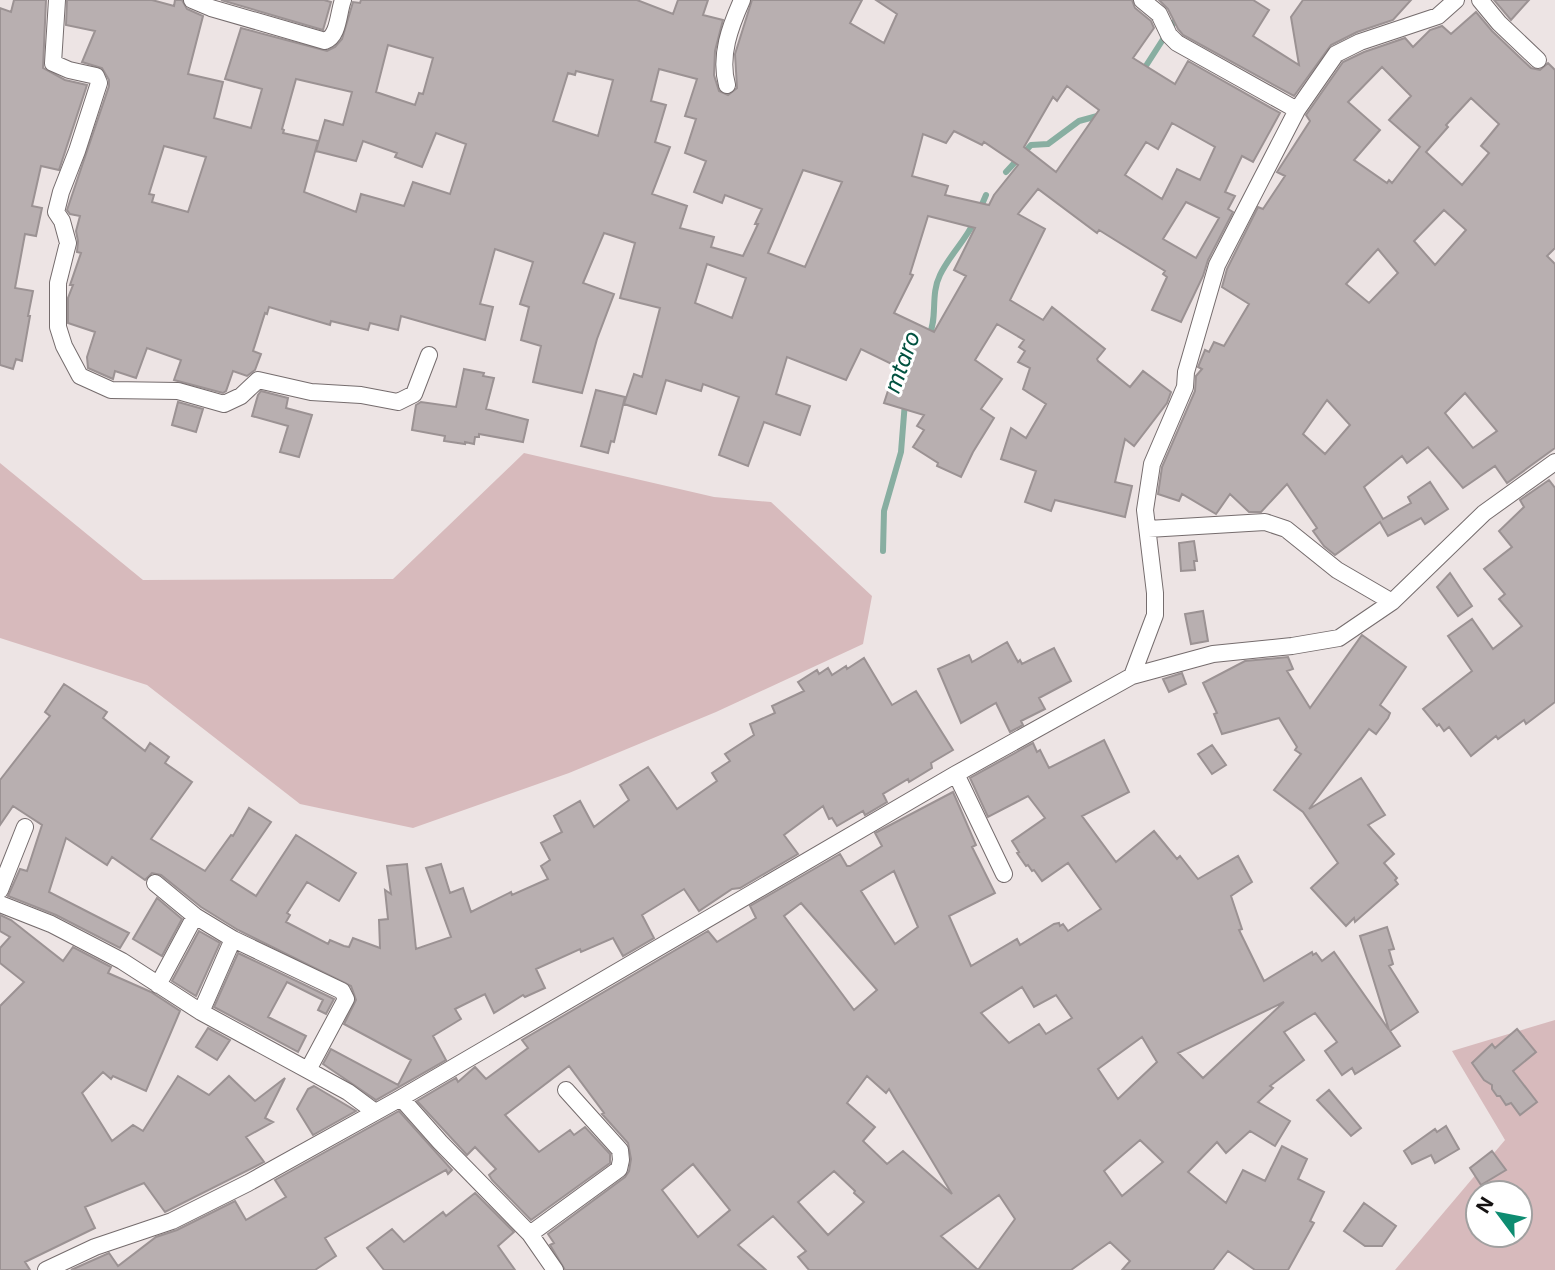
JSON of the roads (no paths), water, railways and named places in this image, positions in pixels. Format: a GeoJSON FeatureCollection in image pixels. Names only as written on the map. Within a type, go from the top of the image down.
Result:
{"type":"FeatureCollection","features":[{"type":"Feature","properties":{"kind":"street"},"geometry":{"type":"LineString","coordinates":[[57,0],[53,63],[69,71],[96,76],[99,83],[56,212],[62,221],[68,243],[58,284],[58,327],[64,346],[80,376],[111,390],[178,391],[224,404],[241,396],[258,380],[311,392],[361,395],[398,402],[414,394],[429,355]]}},
{"type":"Feature","properties":{"kind":"street"},"geometry":{"type":"LineString","coordinates":[[192,0],[325,41],[334,35],[343,0]]}},
{"type":"Feature","properties":{"kind":"street"},"geometry":{"type":"LineString","coordinates":[[727,85],[723,69],[724,54],[742,0]]}},
{"type":"Feature","properties":{"kind":"street"},"geometry":{"type":"LineString","coordinates":[[1142,0],[1159,14],[1177,43],[1297,110]]}},
{"type":"Feature","properties":{"kind":"street"},"geometry":{"type":"LineString","coordinates":[[1132,676],[1155,615],[1145,510],[1152,464],[1185,387],[1186,372],[1217,265],[1297,110],[1336,54],[1360,42],[1438,16],[1457,0]]}},
{"type":"Feature","properties":{"kind":"street"},"geometry":{"type":"LineString","coordinates":[[1480,0],[1499,23],[1538,60]]}},
{"type":"Feature","properties":{"kind":"street"},"geometry":{"type":"LineString","coordinates":[[46,1270],[95,1247],[172,1221],[248,1183],[401,1098],[956,774],[1132,676],[1213,654],[1339,638],[1392,602],[1484,513],[1555,463]]}},
{"type":"Feature","properties":{"kind":"street"},"geometry":{"type":"LineString","coordinates":[[1148,529],[1265,522],[1286,529],[1337,570],[1392,602]]}},
{"type":"Feature","properties":{"kind":"street"},"geometry":{"type":"LineString","coordinates":[[956,774],[1004,874]]}},
{"type":"Feature","properties":{"kind":"street"},"geometry":{"type":"LineString","coordinates":[[0,890],[25,827]]}},
{"type":"Feature","properties":{"kind":"street"},"geometry":{"type":"LineString","coordinates":[[155,883],[195,916],[233,939],[342,991],[346,999],[307,1070]]}},
{"type":"Feature","properties":{"kind":"street"},"geometry":{"type":"LineString","coordinates":[[0,904],[51,924],[122,961],[201,1012],[348,1092],[375,1112]]}},
{"type":"Feature","properties":{"kind":"street"},"geometry":{"type":"LineString","coordinates":[[158,985],[195,916]]}},
{"type":"Feature","properties":{"kind":"street"},"geometry":{"type":"LineString","coordinates":[[201,1012],[233,939]]}},
{"type":"Feature","properties":{"kind":"street"},"geometry":{"type":"LineString","coordinates":[[530,1234],[619,1169],[620,1150],[566,1090]]}},
{"type":"Feature","properties":{"kind":"street"},"geometry":{"type":"LineString","coordinates":[[401,1098],[530,1234],[555,1270]]}},
{"type":"Feature","properties":{"kind":"waterway","name":"mtaro"},"geometry":{"type":"LineString","coordinates":[[1142,72],[1178,16]]}},
{"type":"Feature","properties":{"kind":"waterway","name":"mtaro"},"geometry":{"type":"LineString","coordinates":[[1006,172],[1031,145],[1048,144],[1079,121],[1101,115]]}},
{"type":"Feature","properties":{"kind":"waterway","name":"mtaro"},"geometry":{"type":"LineString","coordinates":[[980,209],[986,195]]}},
{"type":"Feature","properties":{"kind":"waterway","name":"mtaro"},"geometry":{"type":"LineString","coordinates":[[929,336],[935,290],[940,275],[974,222]]}},
{"type":"Feature","properties":{"kind":"waterway","name":"mtaro"},"geometry":{"type":"LineString","coordinates":[[883,551],[884,511],[901,452],[905,402]]}}]}
